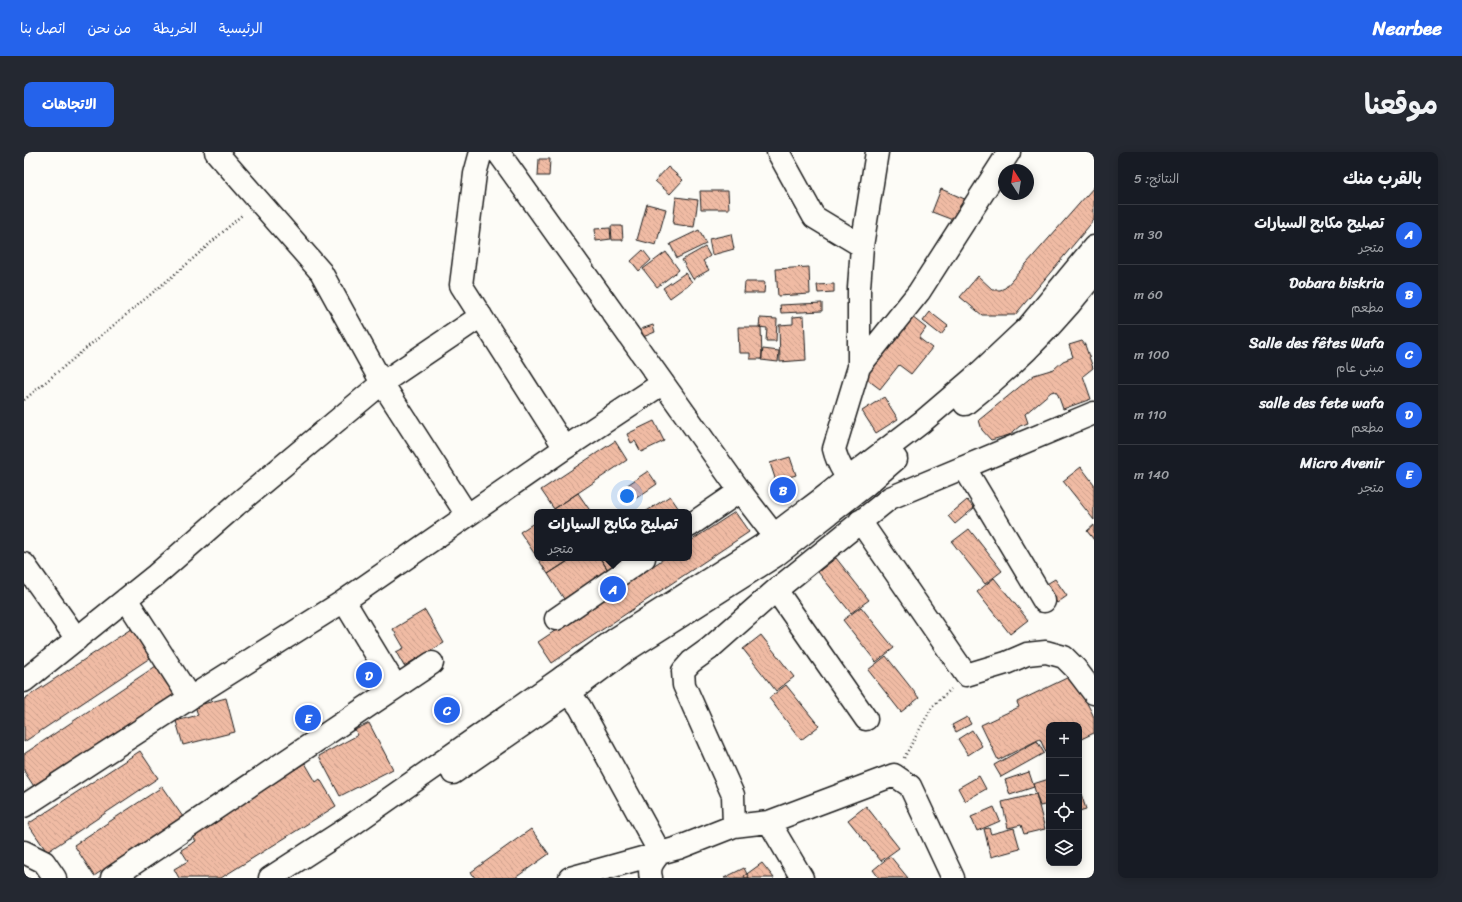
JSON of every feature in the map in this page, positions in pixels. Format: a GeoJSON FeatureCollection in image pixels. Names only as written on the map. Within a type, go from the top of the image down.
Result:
{"type":"FeatureCollection","features":[{"type":"Feature","properties":{"kind":"street"},"geometry":{"type":"LineString","coordinates":[[216,152],[321,272],[382,383],[467,515]]}},
{"type":"Feature","properties":{"kind":"street"},"geometry":{"type":"LineString","coordinates":[[481,152],[475,174],[461,285],[565,448]]}},
{"type":"Feature","properties":{"kind":"street"},"geometry":{"type":"LineString","coordinates":[[498,152],[740,491],[780,541]]}},
{"type":"Feature","properties":{"kind":"street"},"geometry":{"type":"LineString","coordinates":[[778,152],[814,217],[862,246]]}},
{"type":"Feature","properties":{"kind":"street"},"geometry":{"type":"LineString","coordinates":[[853,484],[837,461],[834,449],[858,368],[859,288],[862,246],[877,152]]}},
{"type":"Feature","properties":{"kind":"street"},"geometry":{"type":"LineString","coordinates":[[858,368],[919,292],[1009,152]]}},
{"type":"Feature","properties":{"kind":"street"},"geometry":{"type":"LineString","coordinates":[[871,470],[922,422],[978,375],[1028,326],[1094,247]]}},
{"type":"Feature","properties":{"kind":"street"},"geometry":{"type":"LineString","coordinates":[[270,878],[566,685],[627,650],[775,556],[780,541],[871,470],[932,430],[990,385],[1038,337],[1094,274]]}},
{"type":"Feature","properties":{"kind":"street"},"geometry":{"type":"LineString","coordinates":[[24,681],[126,599],[382,383],[481,316]]}},
{"type":"Feature","properties":{"kind":"street"},"geometry":{"type":"LineString","coordinates":[[24,806],[190,698],[344,601],[565,448],[663,383]]}},
{"type":"Feature","properties":{"kind":"street"},"geometry":{"type":"LineString","coordinates":[[734,826],[733,795],[684,685],[683,671],[691,662],[709,649],[776,590],[890,498],[1094,413]]}},
{"type":"Feature","properties":{"kind":"street"},"geometry":{"type":"LineString","coordinates":[[964,467],[1044,601]]}},
{"type":"Feature","properties":{"kind":"street"},"geometry":{"type":"LineString","coordinates":[[871,470],[890,498]]}},
{"type":"Feature","properties":{"kind":"street"},"geometry":{"type":"LineString","coordinates":[[692,524],[740,491]]}},
{"type":"Feature","properties":{"kind":"street"},"geometry":{"type":"LineString","coordinates":[[860,521],[966,675],[1006,663],[1027,654],[1046,652],[1064,657],[1075,668],[1094,693]]}},
{"type":"Feature","properties":{"kind":"street"},"geometry":{"type":"LineString","coordinates":[[556,619],[640,561]]}},
{"type":"Feature","properties":{"kind":"street"},"geometry":{"type":"LineString","coordinates":[[24,564],[77,639]]}},
{"type":"Feature","properties":{"kind":"street"},"geometry":{"type":"LineString","coordinates":[[776,590],[866,719]]}},
{"type":"Feature","properties":{"kind":"street"},"geometry":{"type":"LineString","coordinates":[[126,599],[190,698]]}},
{"type":"Feature","properties":{"kind":"street"},"geometry":{"type":"LineString","coordinates":[[344,601],[396,687]]}},
{"type":"Feature","properties":{"kind":"street"},"geometry":{"type":"LineString","coordinates":[[112,878],[432,663]]}},
{"type":"Feature","properties":{"kind":"street"},"geometry":{"type":"LineString","coordinates":[[566,685],[580,707],[660,853]]}},
{"type":"Feature","properties":{"kind":"street"},"geometry":{"type":"LineString","coordinates":[[296,878],[357,838],[566,685]]}},
{"type":"Feature","properties":{"kind":"street"},"geometry":{"type":"LineString","coordinates":[[570,878],[678,848],[734,826],[769,822],[894,776],[910,786],[953,878]]}},
{"type":"Feature","properties":{"kind":"street"},"geometry":{"type":"LineString","coordinates":[[769,822],[802,878]]}},
{"type":"Feature","properties":{"kind":"street"},"geometry":{"type":"LineString","coordinates":[[24,852],[44,862],[55,878]]}},
{"type":"Feature","properties":{"kind":"street"},"geometry":{"type":"LineString","coordinates":[[651,878],[651,864],[660,853]]}},
{"type":"Feature","properties":{"kind":"street"},"geometry":{"type":"LineString","coordinates":[[591,872],[616,872],[643,878]]}},
{"type":"Feature","properties":{"kind":"path"},"geometry":{"type":"LineString","coordinates":[[24,400],[187,264],[258,201]]}},
{"type":"Feature","properties":{"kind":"path"},"geometry":{"type":"LineString","coordinates":[[894,776],[932,707],[966,675]]}},
{"type":"Feature","properties":{"kind":"building"},"geometry":{"type":"Polygon","coordinates":[[[539,159],[550,159],[549,176],[538,176],[539,159]]]}},
{"type":"Feature","properties":{"kind":"building"},"geometry":{"type":"Polygon","coordinates":[[[668,167],[683,180],[670,194],[655,181],[668,167]]]}},
{"type":"Feature","properties":{"kind":"building"},"geometry":{"type":"Polygon","coordinates":[[[1094,187],[1094,220],[1015,315],[982,315],[960,297],[978,276],[993,290],[1005,288],[1094,187]]]}},
{"type":"Feature","properties":{"kind":"building"},"geometry":{"type":"Polygon","coordinates":[[[941,189],[967,200],[958,222],[932,212],[941,189]]]}},
{"type":"Feature","properties":{"kind":"building"},"geometry":{"type":"Polygon","coordinates":[[[700,191],[728,191],[729,209],[701,209],[700,191]]]}},
{"type":"Feature","properties":{"kind":"building"},"geometry":{"type":"Polygon","coordinates":[[[676,197],[698,200],[694,227],[673,224],[676,197]]]}},
{"type":"Feature","properties":{"kind":"building"},"geometry":{"type":"Polygon","coordinates":[[[647,204],[666,209],[656,245],[637,240],[647,204]]]}},
{"type":"Feature","properties":{"kind":"building"},"geometry":{"type":"Polygon","coordinates":[[[611,226],[622,226],[623,240],[612,240],[611,226]]]}},
{"type":"Feature","properties":{"kind":"building"},"geometry":{"type":"Polygon","coordinates":[[[610,228],[611,239],[596,241],[595,229],[610,228]]]}},
{"type":"Feature","properties":{"kind":"building"},"geometry":{"type":"Polygon","coordinates":[[[699,230],[706,244],[677,258],[670,244],[699,230]]]}},
{"type":"Feature","properties":{"kind":"building"},"geometry":{"type":"Polygon","coordinates":[[[731,234],[734,249],[712,255],[709,239],[731,234]]]}},
{"type":"Feature","properties":{"kind":"building"},"geometry":{"type":"Polygon","coordinates":[[[705,247],[710,256],[703,261],[709,270],[693,279],[682,260],[705,247]]]}},
{"type":"Feature","properties":{"kind":"building"},"geometry":{"type":"Polygon","coordinates":[[[643,250],[651,260],[639,271],[631,261],[643,250]]]}},
{"type":"Feature","properties":{"kind":"building"},"geometry":{"type":"Polygon","coordinates":[[[666,252],[679,270],[657,287],[643,269],[666,252]]]}},
{"type":"Feature","properties":{"kind":"building"},"geometry":{"type":"Polygon","coordinates":[[[809,267],[810,294],[778,296],[776,269],[809,267]]]}},
{"type":"Feature","properties":{"kind":"building"},"geometry":{"type":"Polygon","coordinates":[[[685,273],[692,282],[670,298],[663,288],[685,273]]]}},
{"type":"Feature","properties":{"kind":"building"},"geometry":{"type":"Polygon","coordinates":[[[745,282],[765,282],[764,293],[744,293],[745,282]]]}},
{"type":"Feature","properties":{"kind":"building"},"geometry":{"type":"Polygon","coordinates":[[[834,284],[834,292],[818,293],[817,285],[834,284]]]}},
{"type":"Feature","properties":{"kind":"building"},"geometry":{"type":"Polygon","coordinates":[[[822,303],[822,311],[781,313],[780,305],[822,303]]]}},
{"type":"Feature","properties":{"kind":"building"},"geometry":{"type":"Polygon","coordinates":[[[930,312],[948,326],[941,335],[923,321],[930,312]]]}},
{"type":"Feature","properties":{"kind":"building"},"geometry":{"type":"Polygon","coordinates":[[[804,316],[806,360],[780,362],[779,325],[793,324],[793,317],[804,316]]]}},
{"type":"Feature","properties":{"kind":"building"},"geometry":{"type":"Polygon","coordinates":[[[912,317],[926,328],[919,338],[932,348],[911,374],[899,365],[880,389],[864,377],[912,317]]]}},
{"type":"Feature","properties":{"kind":"building"},"geometry":{"type":"Polygon","coordinates":[[[760,318],[777,319],[776,341],[766,341],[767,328],[759,327],[760,318]]]}},
{"type":"Feature","properties":{"kind":"building"},"geometry":{"type":"Polygon","coordinates":[[[653,325],[655,332],[643,337],[641,329],[653,325]]]}},
{"type":"Feature","properties":{"kind":"building"},"geometry":{"type":"Polygon","coordinates":[[[738,327],[761,327],[762,359],[750,359],[750,353],[739,353],[738,327]]]}},
{"type":"Feature","properties":{"kind":"building"},"geometry":{"type":"Polygon","coordinates":[[[1082,341],[1085,345],[1093,368],[1083,376],[1091,399],[1063,409],[1058,395],[1055,391],[1051,392],[1025,414],[1028,423],[1020,426],[1009,435],[991,440],[982,430],[979,420],[1034,375],[1054,369],[1063,361],[1073,357],[1069,345],[1082,341]]]}},
{"type":"Feature","properties":{"kind":"building"},"geometry":{"type":"Polygon","coordinates":[[[763,349],[779,351],[778,362],[761,360],[763,349]]]}},
{"type":"Feature","properties":{"kind":"building"},"geometry":{"type":"Polygon","coordinates":[[[884,397],[898,419],[876,433],[862,411],[884,397]]]}},
{"type":"Feature","properties":{"kind":"building"},"geometry":{"type":"Polygon","coordinates":[[[654,421],[664,441],[641,452],[635,441],[631,443],[627,434],[654,421]]]}},
{"type":"Feature","properties":{"kind":"building"},"geometry":{"type":"Polygon","coordinates":[[[615,441],[627,460],[554,509],[541,490],[615,441]]]}},
{"type":"Feature","properties":{"kind":"building"},"geometry":{"type":"Polygon","coordinates":[[[790,457],[796,475],[776,481],[770,463],[790,457]]]}},
{"type":"Feature","properties":{"kind":"building"},"geometry":{"type":"Polygon","coordinates":[[[1081,467],[1094,484],[1094,520],[1063,481],[1081,467]]]}},
{"type":"Feature","properties":{"kind":"building"},"geometry":{"type":"Polygon","coordinates":[[[648,471],[657,484],[632,501],[623,488],[648,471]]]}},
{"type":"Feature","properties":{"kind":"building"},"geometry":{"type":"Polygon","coordinates":[[[578,493],[589,509],[554,509],[578,493]]]}},
{"type":"Feature","properties":{"kind":"building"},"geometry":{"type":"Polygon","coordinates":[[[670,496],[679,509],[650,509],[670,496]]]}},
{"type":"Feature","properties":{"kind":"building"},"geometry":{"type":"Polygon","coordinates":[[[967,500],[974,508],[955,524],[948,516],[967,500]]]}},
{"type":"Feature","properties":{"kind":"building"},"geometry":{"type":"Polygon","coordinates":[[[735,512],[749,532],[552,663],[538,642],[660,561],[692,561],[692,540],[735,512]]]}},
{"type":"Feature","properties":{"kind":"building"},"geometry":{"type":"Polygon","coordinates":[[[534,523],[534,553],[520,532],[534,523]]]}},
{"type":"Feature","properties":{"kind":"building"},"geometry":{"type":"Polygon","coordinates":[[[1094,525],[1094,540],[1087,531],[1094,525]]]}},
{"type":"Feature","properties":{"kind":"building"},"geometry":{"type":"Polygon","coordinates":[[[969,529],[1002,571],[985,584],[952,542],[969,529]]]}},
{"type":"Feature","properties":{"kind":"building"},"geometry":{"type":"Polygon","coordinates":[[[836,558],[869,600],[851,613],[818,572],[836,558]]]}},
{"type":"Feature","properties":{"kind":"building"},"geometry":{"type":"Polygon","coordinates":[[[539,561],[568,561],[548,574],[539,561]]]}},
{"type":"Feature","properties":{"kind":"building"},"geometry":{"type":"Polygon","coordinates":[[[568,561],[602,561],[608,570],[564,599],[548,574],[568,561]]]}},
{"type":"Feature","properties":{"kind":"building"},"geometry":{"type":"Polygon","coordinates":[[[602,561],[622,561],[608,570],[602,561]]]}},
{"type":"Feature","properties":{"kind":"building"},"geometry":{"type":"Polygon","coordinates":[[[994,578],[1028,620],[1010,634],[977,592],[994,578]]]}},
{"type":"Feature","properties":{"kind":"building"},"geometry":{"type":"Polygon","coordinates":[[[1055,579],[1067,596],[1057,603],[1045,585],[1055,579]]]}},
{"type":"Feature","properties":{"kind":"building"},"geometry":{"type":"Polygon","coordinates":[[[861,607],[894,648],[876,662],[843,620],[861,607]]]}},
{"type":"Feature","properties":{"kind":"building"},"geometry":{"type":"Polygon","coordinates":[[[425,610],[444,643],[404,666],[396,652],[404,648],[393,629],[425,610]]]}},
{"type":"Feature","properties":{"kind":"building"},"geometry":{"type":"Polygon","coordinates":[[[134,627],[153,656],[24,742],[24,699],[134,627]]]}},
{"type":"Feature","properties":{"kind":"building"},"geometry":{"type":"Polygon","coordinates":[[[761,635],[794,677],[776,691],[743,649],[761,635]]]}},
{"type":"Feature","properties":{"kind":"building"},"geometry":{"type":"Polygon","coordinates":[[[886,656],[919,698],[901,712],[868,670],[886,656]]]}},
{"type":"Feature","properties":{"kind":"building"},"geometry":{"type":"Polygon","coordinates":[[[156,666],[176,695],[35,788],[24,771],[24,754],[156,666]]]}},
{"type":"Feature","properties":{"kind":"building"},"geometry":{"type":"Polygon","coordinates":[[[1073,675],[1094,717],[1094,733],[1082,739],[1082,722],[1046,722],[1046,753],[1040,739],[998,760],[981,725],[1019,707],[1017,702],[1073,675]]]}},
{"type":"Feature","properties":{"kind":"building"},"geometry":{"type":"Polygon","coordinates":[[[786,685],[819,726],[801,740],[769,698],[786,685]]]}},
{"type":"Feature","properties":{"kind":"building"},"geometry":{"type":"Polygon","coordinates":[[[226,698],[235,732],[183,745],[176,721],[198,715],[195,706],[226,698]]]}},
{"type":"Feature","properties":{"kind":"building"},"geometry":{"type":"Polygon","coordinates":[[[967,717],[971,724],[956,732],[952,725],[967,717]]]}},
{"type":"Feature","properties":{"kind":"building"},"geometry":{"type":"Polygon","coordinates":[[[369,723],[393,769],[340,796],[319,756],[358,735],[355,730],[369,723]]]}},
{"type":"Feature","properties":{"kind":"building"},"geometry":{"type":"Polygon","coordinates":[[[972,730],[982,746],[968,755],[958,739],[972,730]]]}},
{"type":"Feature","properties":{"kind":"building"},"geometry":{"type":"Polygon","coordinates":[[[1037,741],[1044,753],[1001,777],[994,765],[1037,741]]]}},
{"type":"Feature","properties":{"kind":"building"},"geometry":{"type":"Polygon","coordinates":[[[140,751],[158,778],[47,852],[28,824],[140,751]]]}},
{"type":"Feature","properties":{"kind":"building"},"geometry":{"type":"Polygon","coordinates":[[[305,763],[316,782],[320,779],[336,806],[221,878],[179,878],[174,869],[188,861],[181,850],[196,841],[192,836],[245,800],[305,763]]]}},
{"type":"Feature","properties":{"kind":"building"},"geometry":{"type":"Polygon","coordinates":[[[1029,772],[1034,787],[1010,795],[1005,780],[1029,772]]]}},
{"type":"Feature","properties":{"kind":"building"},"geometry":{"type":"Polygon","coordinates":[[[979,776],[986,789],[965,801],[958,788],[979,776]]]}},
{"type":"Feature","properties":{"kind":"building"},"geometry":{"type":"Polygon","coordinates":[[[1046,780],[1046,805],[1040,806],[1033,784],[1046,780]]]}},
{"type":"Feature","properties":{"kind":"building"},"geometry":{"type":"Polygon","coordinates":[[[162,787],[183,817],[94,876],[74,845],[162,787]]]}},
{"type":"Feature","properties":{"kind":"building"},"geometry":{"type":"Polygon","coordinates":[[[1036,794],[1045,829],[1024,834],[1021,825],[1008,828],[1002,802],[1036,794]]]}},
{"type":"Feature","properties":{"kind":"building"},"geometry":{"type":"Polygon","coordinates":[[[1082,797],[1086,809],[1082,810],[1082,797]]]}},
{"type":"Feature","properties":{"kind":"building"},"geometry":{"type":"Polygon","coordinates":[[[866,806],[899,848],[881,861],[848,820],[866,806]]]}},
{"type":"Feature","properties":{"kind":"building"},"geometry":{"type":"Polygon","coordinates":[[[994,807],[1000,821],[977,831],[971,817],[994,807]]]}},
{"type":"Feature","properties":{"kind":"building"},"geometry":{"type":"Polygon","coordinates":[[[989,828],[991,834],[1014,828],[1020,849],[991,857],[984,829],[989,828]]]}},
{"type":"Feature","properties":{"kind":"building"},"geometry":{"type":"Polygon","coordinates":[[[531,829],[549,854],[515,878],[475,878],[471,872],[531,829]]]}},
{"type":"Feature","properties":{"kind":"building"},"geometry":{"type":"Polygon","coordinates":[[[890,856],[908,878],[879,878],[873,870],[890,856]]]}},
{"type":"Feature","properties":{"kind":"building"},"geometry":{"type":"Polygon","coordinates":[[[762,863],[774,878],[745,878],[744,876],[762,863]]]}},
{"type":"Feature","properties":{"kind":"building"},"geometry":{"type":"Polygon","coordinates":[[[744,868],[749,878],[724,878],[744,868]]]}},
{"type":"Feature","properties":{"kind":"place","name":"Dobara biskria"},"geometry":{"type":"Point","coordinates":[783,490]}},
{"type":"Feature","properties":{"kind":"place","name":"تصليح مكابح السيارات"},"geometry":{"type":"Point","coordinates":[613,589]}},
{"type":"Feature","properties":{"kind":"place","name":"salle des fete wafa"},"geometry":{"type":"Point","coordinates":[369,675]}},
{"type":"Feature","properties":{"kind":"place","name":"Salle des fêtes Wafa"},"geometry":{"type":"Point","coordinates":[447,710]}},
{"type":"Feature","properties":{"kind":"place","name":"Micro Avenir"},"geometry":{"type":"Point","coordinates":[308,718]}}]}
